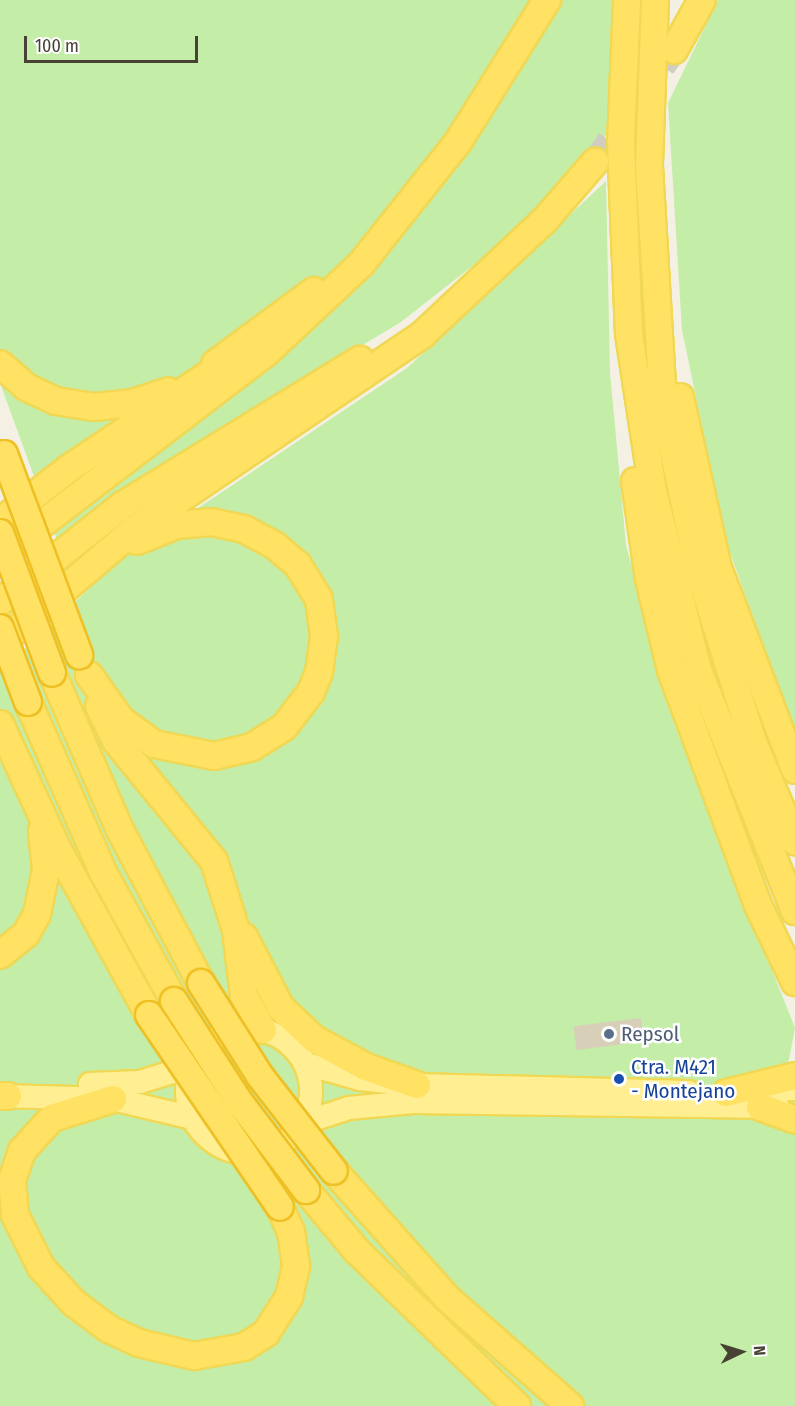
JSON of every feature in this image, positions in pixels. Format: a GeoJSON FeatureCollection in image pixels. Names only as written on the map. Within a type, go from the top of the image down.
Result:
{"type":"FeatureCollection","features":[{"type":"Feature","properties":{"kind":"highway"},"geometry":{"type":"LineString","coordinates":[[0,556],[267,352],[361,264],[459,142],[548,0]]}},
{"type":"Feature","properties":{"kind":"highway"},"geometry":{"type":"LineString","coordinates":[[627,0],[621,143],[629,334],[653,491],[698,670],[795,911]]}},
{"type":"Feature","properties":{"kind":"highway"},"geometry":{"type":"LineString","coordinates":[[655,0],[649,166],[653,268],[663,402],[699,571],[753,742],[795,842]]}},
{"type":"Feature","properties":{"kind":"highway"},"geometry":{"type":"LineString","coordinates":[[674,50],[702,0]]}},
{"type":"Feature","properties":{"kind":"highway"},"geometry":{"type":"LineString","coordinates":[[0,522],[68,469],[247,349],[314,291],[398,202],[496,85]]}},
{"type":"Feature","properties":{"kind":"highway"},"geometry":{"type":"LineString","coordinates":[[621,143],[614,189],[620,349],[649,579],[670,670],[701,762],[757,903],[795,982]]}},
{"type":"Feature","properties":{"kind":"highway"},"geometry":{"type":"LineString","coordinates":[[0,644],[134,530],[423,334],[484,279],[595,162]]}},
{"type":"Feature","properties":{"kind":"highway"},"geometry":{"type":"LineString","coordinates":[[653,268],[718,568],[795,770]]}},
{"type":"Feature","properties":{"kind":"highway"},"geometry":{"type":"LineString","coordinates":[[0,602],[123,505],[484,279]]}},
{"type":"Feature","properties":{"kind":"highway"},"geometry":{"type":"LineString","coordinates":[[0,364],[26,387],[56,401],[95,407],[132,403],[211,367],[314,291]]}},
{"type":"Feature","properties":{"kind":"highway"},"geometry":{"type":"LineString","coordinates":[[2,448],[84,665],[116,741],[200,841],[223,881],[257,969],[281,1008],[339,1055],[417,1085]]}},
{"type":"Feature","properties":{"kind":"highway"},"geometry":{"type":"LineString","coordinates":[[84,665],[121,720],[154,744],[213,756],[252,747],[284,727],[310,692],[324,636],[319,599],[298,565],[274,545],[244,529],[212,522],[177,525],[105,557]]}},
{"type":"Feature","properties":{"kind":"highway"},"geometry":{"type":"LineString","coordinates":[[0,533],[52,674],[120,830],[201,982],[260,1076],[334,1171],[447,1298],[570,1406]]}},
{"type":"Feature","properties":{"kind":"highway"},"geometry":{"type":"LineString","coordinates":[[0,628],[28,702],[104,874],[174,1001],[238,1100],[306,1190],[357,1251],[517,1406]]}},
{"type":"Feature","properties":{"kind":"highway"},"geometry":{"type":"LineString","coordinates":[[0,724],[41,830],[46,870],[37,915],[26,934],[0,955]]}},
{"type":"Feature","properties":{"kind":"highway"},"geometry":{"type":"LineString","coordinates":[[0,724],[57,848],[149,1014],[280,1207],[291,1232],[296,1266],[289,1297],[266,1333],[244,1347],[194,1356],[157,1349],[109,1329],[74,1303],[42,1267],[15,1215],[12,1180],[35,1131],[52,1118],[113,1099]]}},
{"type":"Feature","properties":{"kind":"highway"},"geometry":{"type":"LineString","coordinates":[[223,881],[236,930],[244,996],[263,1030]]}},
{"type":"Feature","properties":{"kind":"highway"},"geometry":{"type":"LineString","coordinates":[[726,1093],[795,1076]]}},
{"type":"Feature","properties":{"kind":"highway"},"geometry":{"type":"LineString","coordinates":[[760,1107],[795,1120]]}},
{"type":"Feature","properties":{"kind":"main road"},"geometry":{"type":"LineString","coordinates":[[2,1093],[140,1082],[191,1066],[219,1036],[241,1029],[263,1030],[288,1042],[306,1064],[311,1100],[303,1123]]}},
{"type":"Feature","properties":{"kind":"main road"},"geometry":{"type":"LineString","coordinates":[[306,1064],[360,1079],[417,1085],[726,1093],[795,1089]]}},
{"type":"Feature","properties":{"kind":"main road"},"geometry":{"type":"LineString","coordinates":[[191,1066],[187,1085],[193,1118],[220,1147],[248,1153],[271,1149],[303,1123],[350,1107],[412,1102],[795,1107]]}},
{"type":"Feature","properties":{"kind":"main road"},"geometry":{"type":"LineString","coordinates":[[2,1093],[113,1099],[193,1118]]}},
{"type":"Feature","properties":{"kind":"green space"},"geometry":{"type":"Polygon","coordinates":[[[0,0],[612,0],[607,134],[508,238],[401,322],[141,478],[59,545],[0,383],[0,0]]]}},
{"type":"Feature","properties":{"kind":"green space"},"geometry":{"type":"Polygon","coordinates":[[[718,0],[795,0],[795,736],[726,541],[682,330],[668,103],[718,0]]]}},
{"type":"Feature","properties":{"kind":"green space"},"geometry":{"type":"Polygon","coordinates":[[[606,181],[610,372],[626,545],[675,726],[795,1028],[788,1064],[795,1090],[795,1406],[0,1406],[0,672],[119,561],[407,368],[606,181]]]}},
{"type":"Feature","properties":{"kind":"building","name":"Repsol"},"geometry":{"type":"Polygon","coordinates":[[[641,1018],[644,1042],[576,1050],[574,1026],[641,1018]]]}},
{"type":"Feature","properties":{"kind":"tunnel"},"geometry":{"type":"LineString","coordinates":[[595,162],[674,50]]}},
{"type":"Feature","properties":{"kind":"place","name":"Repsol"},"geometry":{"type":"Point","coordinates":[609,1034]}},
{"type":"Feature","properties":{"kind":"place","name":"Ctra. M421 - Montejano"},"geometry":{"type":"Point","coordinates":[619,1079]}}]}
